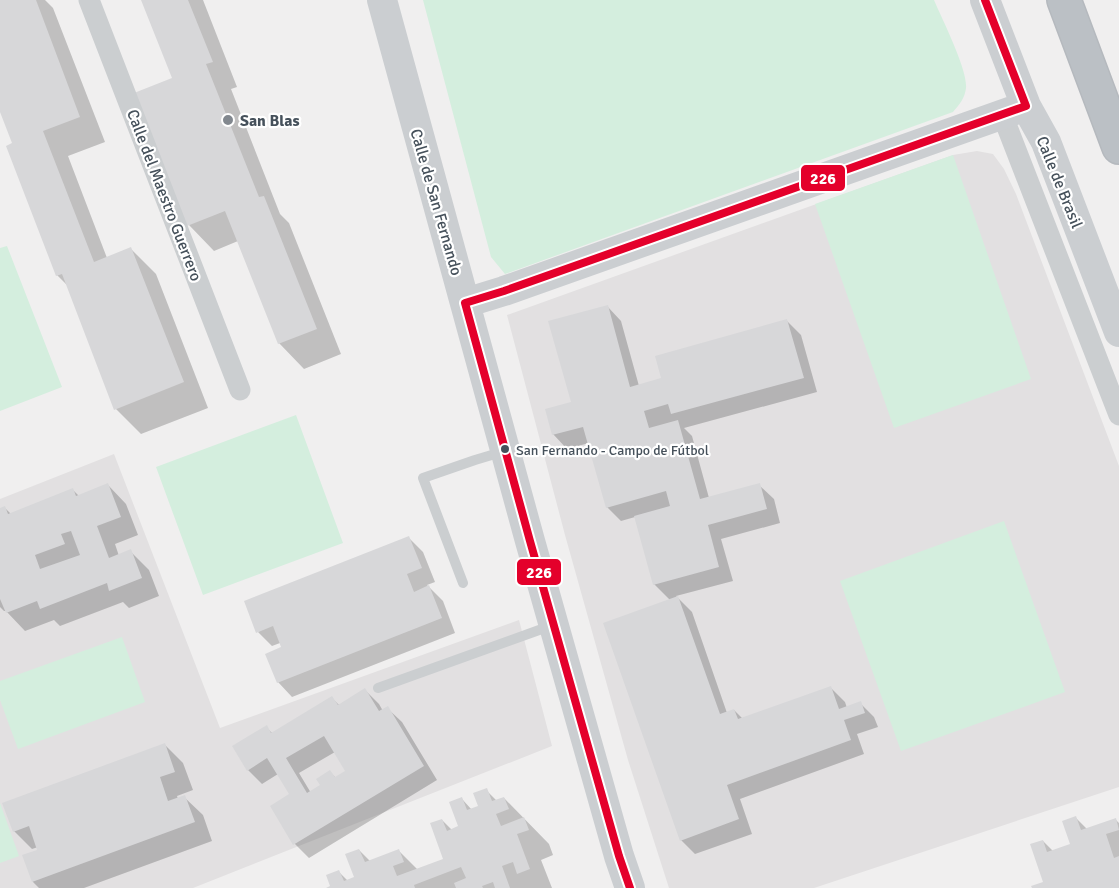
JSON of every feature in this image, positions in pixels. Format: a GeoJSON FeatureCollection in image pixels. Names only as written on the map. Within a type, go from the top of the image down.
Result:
{"type":"FeatureCollection","features":[{"type":"Feature","properties":{"kind":"highway"},"geometry":{"type":"LineString","coordinates":[[1064,0],[1119,147]]}},
{"type":"Feature","properties":{"kind":"street","name":"Calle del Maestro Guerrero"},"geometry":{"type":"LineString","coordinates":[[89,0],[240,390]]}},
{"type":"Feature","properties":{"kind":"street","name":"Calle de San Fernando"},"geometry":{"type":"LineString","coordinates":[[382,0],[505,451],[630,888]]}},
{"type":"Feature","properties":{"kind":"street","name":"Calle de Brasil"},"geometry":{"type":"LineString","coordinates":[[985,0],[1014,110],[1119,415]]}},
{"type":"Feature","properties":{"kind":"street"},"geometry":{"type":"LineString","coordinates":[[465,303],[1014,110]]}},
{"type":"Feature","properties":{"kind":"street","name":"Calle de Brasil"},"geometry":{"type":"LineString","coordinates":[[1014,110],[1046,142],[1119,332]]}},
{"type":"Feature","properties":{"kind":"lane"},"geometry":{"type":"LineString","coordinates":[[463,583],[423,478],[505,451]]}},
{"type":"Feature","properties":{"kind":"lane"},"geometry":{"type":"LineString","coordinates":[[378,688],[554,625]]}},
{"type":"Feature","properties":{"kind":"shaded area"},"geometry":{"type":"Polygon","coordinates":[[[977,151],[993,154],[1004,169],[1016,194],[1119,466],[1119,787],[814,888],[669,888],[628,760],[507,315],[953,155],[977,151]]]}},
{"type":"Feature","properties":{"kind":"shaded area"},"geometry":{"type":"Polygon","coordinates":[[[114,454],[220,728],[519,620],[552,746],[193,888],[0,888],[0,499],[114,454]]]}},
{"type":"Feature","properties":{"kind":"green space"},"geometry":{"type":"Polygon","coordinates":[[[423,0],[934,0],[959,57],[966,88],[963,98],[953,112],[505,274],[491,257],[423,0]]]}},
{"type":"Feature","properties":{"kind":"green space"},"geometry":{"type":"Polygon","coordinates":[[[953,155],[1031,379],[894,428],[815,204],[953,155]]]}},
{"type":"Feature","properties":{"kind":"green space"},"geometry":{"type":"Polygon","coordinates":[[[7,246],[62,387],[0,411],[0,248],[7,246]]]}},
{"type":"Feature","properties":{"kind":"green space"},"geometry":{"type":"Polygon","coordinates":[[[296,415],[343,543],[203,595],[156,467],[296,415]]]}},
{"type":"Feature","properties":{"kind":"green space"},"geometry":{"type":"Polygon","coordinates":[[[1004,521],[1065,692],[901,751],[840,581],[1004,521]]]}},
{"type":"Feature","properties":{"kind":"green space"},"geometry":{"type":"Polygon","coordinates":[[[122,637],[145,702],[18,749],[0,700],[0,681],[122,637]]]}},
{"type":"Feature","properties":{"kind":"green space"},"geometry":{"type":"Polygon","coordinates":[[[0,803],[19,856],[0,863],[0,803]]]}},
{"type":"Feature","properties":{"kind":"building"},"geometry":{"type":"Polygon","coordinates":[[[0,0],[36,0],[80,117],[43,131],[94,262],[131,247],[184,382],[114,410],[62,274],[56,276],[6,146],[12,143],[0,112],[0,0]]]}},
{"type":"Feature","properties":{"kind":"building"},"geometry":{"type":"Polygon","coordinates":[[[141,0],[188,0],[213,62],[206,64],[259,197],[264,196],[317,329],[278,344],[225,211],[187,226],[134,93],[172,78],[141,0]]]}},
{"type":"Feature","properties":{"kind":"building"},"geometry":{"type":"Polygon","coordinates":[[[608,305],[630,387],[661,378],[655,356],[787,319],[804,378],[671,414],[668,404],[644,411],[649,428],[678,420],[700,499],[760,483],[767,509],[708,525],[719,567],[653,585],[634,516],[670,506],[666,491],[606,508],[583,427],[552,435],[545,409],[571,402],[548,321],[608,305]]]}},
{"type":"Feature","properties":{"kind":"building"},"geometry":{"type":"Polygon","coordinates":[[[108,483],[121,517],[97,526],[109,558],[131,549],[142,578],[109,591],[107,583],[40,609],[37,601],[6,613],[0,599],[0,508],[5,506],[8,514],[73,488],[76,496],[108,483]],[[71,531],[61,534],[65,544],[35,555],[40,569],[80,555],[71,531]]]}},
{"type":"Feature","properties":{"kind":"building"},"geometry":{"type":"Polygon","coordinates":[[[409,536],[422,568],[407,574],[414,592],[429,585],[442,618],[277,683],[265,654],[281,647],[273,626],[256,633],[244,601],[409,536]]]}},
{"type":"Feature","properties":{"kind":"building"},"geometry":{"type":"Polygon","coordinates":[[[678,596],[720,714],[734,709],[738,719],[831,686],[839,709],[861,701],[865,713],[844,720],[851,740],[727,785],[739,819],[680,841],[603,623],[678,596]]]}},
{"type":"Feature","properties":{"kind":"building"},"geometry":{"type":"Polygon","coordinates":[[[365,688],[379,711],[388,706],[424,766],[293,845],[270,806],[289,794],[267,758],[247,771],[232,746],[267,725],[271,733],[332,696],[338,705],[365,688]],[[324,736],[286,758],[307,793],[320,785],[316,779],[330,770],[335,777],[345,771],[324,736]]]}},
{"type":"Feature","properties":{"kind":"building"},"geometry":{"type":"Polygon","coordinates":[[[165,743],[175,772],[160,777],[168,801],[185,795],[195,822],[32,882],[22,855],[37,850],[29,826],[13,832],[2,803],[165,743]]]}},
{"type":"Feature","properties":{"kind":"building"},"geometry":{"type":"Polygon","coordinates":[[[487,788],[492,801],[504,797],[509,809],[496,814],[501,826],[524,817],[529,830],[517,834],[530,869],[517,874],[513,862],[502,866],[510,888],[495,888],[493,882],[482,886],[483,888],[456,888],[454,883],[466,878],[461,867],[414,885],[415,888],[326,888],[330,886],[326,875],[339,870],[344,881],[354,877],[345,854],[359,849],[365,862],[399,849],[404,862],[393,866],[397,876],[443,859],[430,823],[442,819],[447,831],[458,826],[449,802],[462,797],[467,810],[478,806],[473,793],[487,788]]]}},
{"type":"Feature","properties":{"kind":"building"},"geometry":{"type":"Polygon","coordinates":[[[1076,816],[1081,830],[1116,818],[1119,830],[1106,834],[1114,858],[1119,856],[1119,888],[1032,888],[1031,886],[1043,882],[1030,844],[1043,840],[1047,852],[1070,844],[1062,821],[1076,816]]]}},
{"type":"Feature","properties":{"kind":"transit line","name":"226"},"geometry":{"type":"LineString","coordinates":[[630,888],[530,541],[465,303],[1026,106],[985,0]]}},
{"type":"Feature","properties":{"kind":"place","name":"San Blas"},"geometry":{"type":"Point","coordinates":[228,120]}},
{"type":"Feature","properties":{"kind":"place","name":"San Fernando - Campo de Fútbol"},"geometry":{"type":"Point","coordinates":[505,449]}}]}
